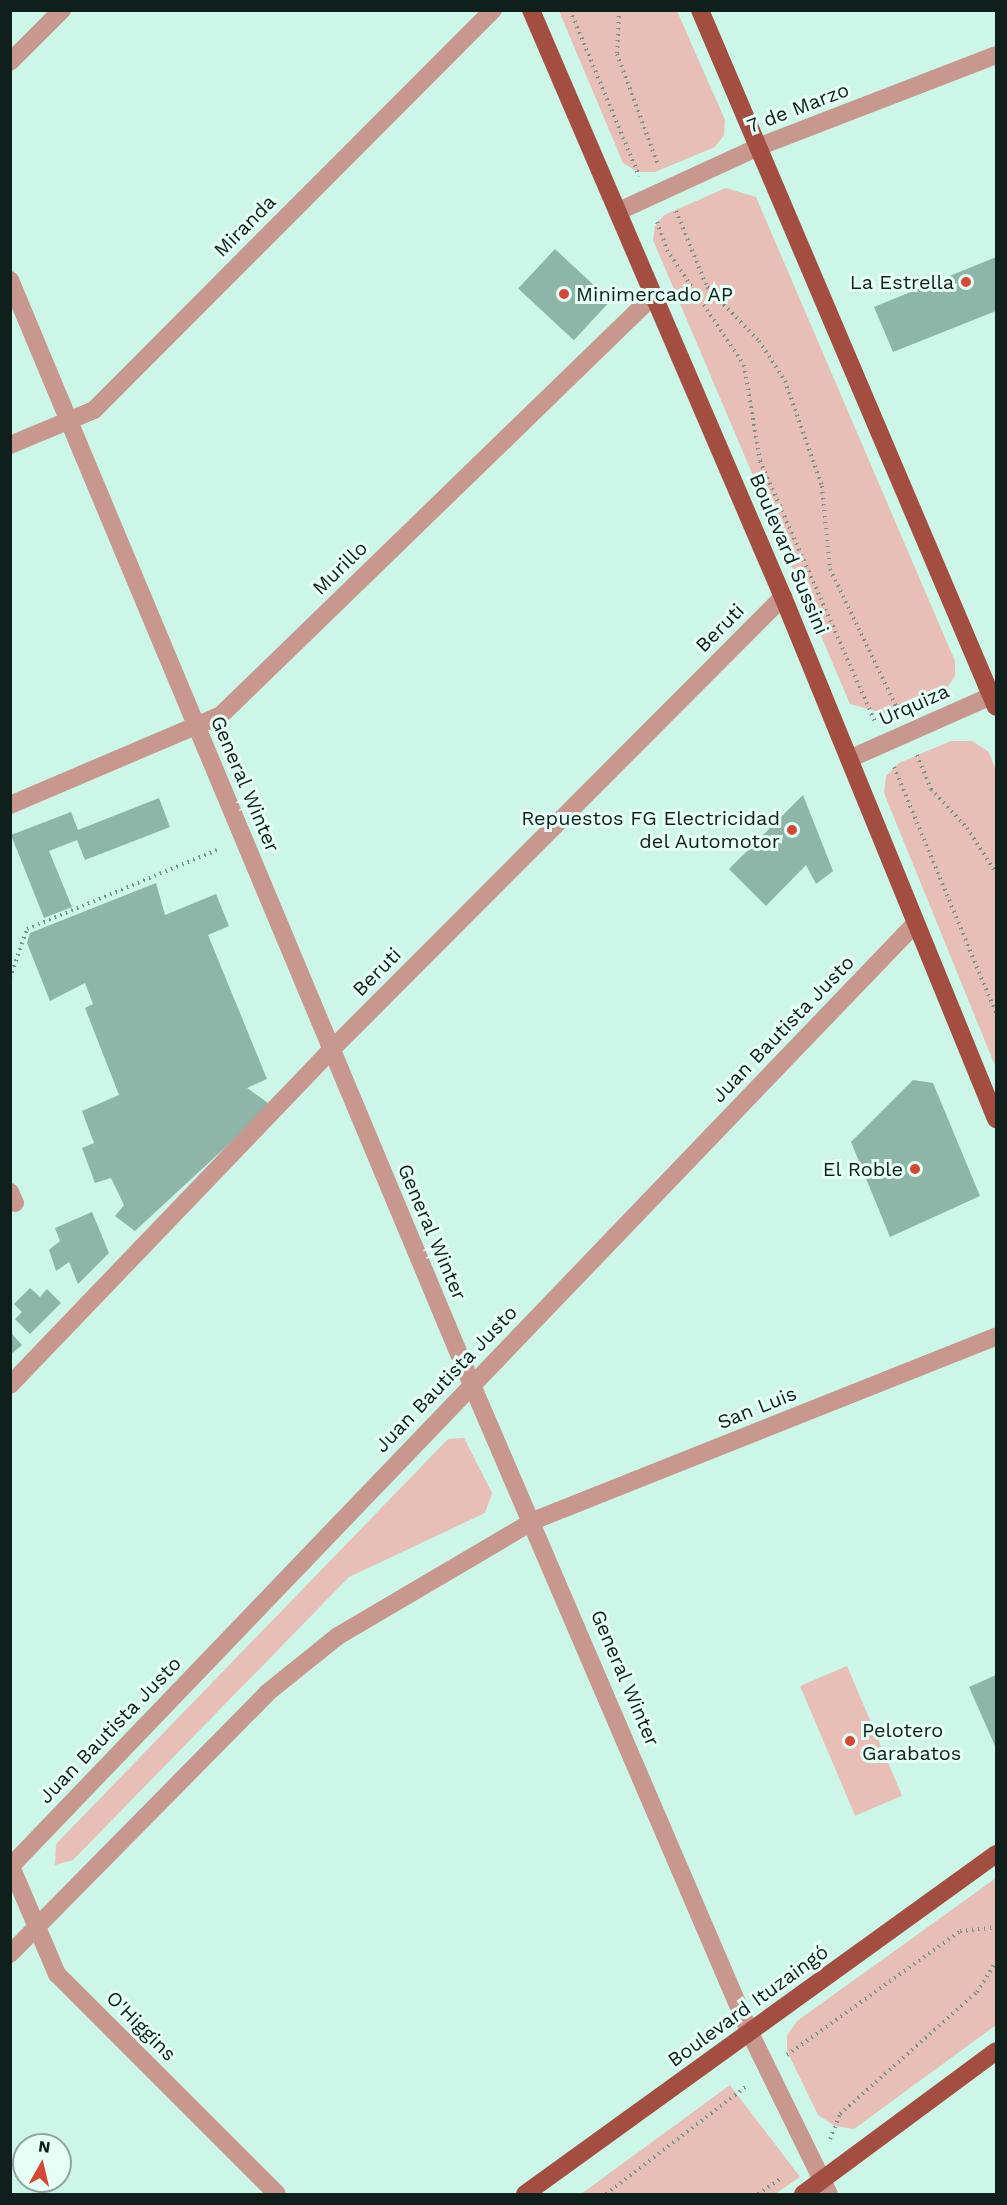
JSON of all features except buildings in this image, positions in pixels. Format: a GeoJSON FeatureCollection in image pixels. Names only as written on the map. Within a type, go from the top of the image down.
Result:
{"type":"FeatureCollection","features":[{"type":"Feature","properties":{"kind":"main road","name":"Boulevard Sussini"},"geometry":{"type":"LineString","coordinates":[[531,10],[783,597],[996,1119]]}},
{"type":"Feature","properties":{"kind":"main road"},"geometry":{"type":"LineString","coordinates":[[700,10],[995,699]]}},
{"type":"Feature","properties":{"kind":"main road","name":"Boulevard Ituzaingó"},"geometry":{"type":"LineString","coordinates":[[525,2194],[996,1854]]}},
{"type":"Feature","properties":{"kind":"main road"},"geometry":{"type":"LineString","coordinates":[[803,2194],[826,2187],[996,2052]]}},
{"type":"Feature","properties":{"kind":"street"},"geometry":{"type":"LineString","coordinates":[[10,62],[62,10]]}},
{"type":"Feature","properties":{"kind":"street","name":"Miranda"},"geometry":{"type":"LineString","coordinates":[[10,445],[94,410],[493,10]]}},
{"type":"Feature","properties":{"kind":"street","name":"7 de Marzo"},"geometry":{"type":"LineString","coordinates":[[619,211],[647,196],[758,147],[996,55]]}},
{"type":"Feature","properties":{"kind":"street","name":"General Winter"},"geometry":{"type":"LineString","coordinates":[[10,280],[72,420],[196,727],[472,1384],[534,1520],[750,2033],[826,2187]]}},
{"type":"Feature","properties":{"kind":"street","name":"Murillo"},"geometry":{"type":"LineString","coordinates":[[10,805],[221,715],[654,294]]}},
{"type":"Feature","properties":{"kind":"street","name":"Beruti"},"geometry":{"type":"LineString","coordinates":[[10,1385],[331,1050],[783,597]]}},
{"type":"Feature","properties":{"kind":"street","name":"Urquiza"},"geometry":{"type":"LineString","coordinates":[[849,759],[908,732],[995,699]]}},
{"type":"Feature","properties":{"kind":"street","name":"Juan Bautista Justo"},"geometry":{"type":"LineString","coordinates":[[11,1866],[915,924]]}},
{"type":"Feature","properties":{"kind":"street","name":"San Luis"},"geometry":{"type":"LineString","coordinates":[[534,1520],[996,1337]]}},
{"type":"Feature","properties":{"kind":"street"},"geometry":{"type":"LineString","coordinates":[[10,1954],[267,1693],[338,1636],[534,1520]]}},
{"type":"Feature","properties":{"kind":"street","name":"O'Higgins"},"geometry":{"type":"LineString","coordinates":[[11,1866],[57,1974],[277,2194]]}},
{"type":"Feature","properties":{"kind":"path"},"geometry":{"type":"LineString","coordinates":[[570,10],[667,250],[744,365],[760,461],[884,743],[996,1013]]}},
{"type":"Feature","properties":{"kind":"path"},"geometry":{"type":"LineString","coordinates":[[618,10],[617,54],[707,287],[759,341],[785,381],[822,486],[830,569],[908,732],[931,789],[967,828],[996,873]]}},
{"type":"Feature","properties":{"kind":"path"},"geometry":{"type":"LineString","coordinates":[[10,978],[27,929],[244,839]]}},
{"type":"Feature","properties":{"kind":"path"},"geometry":{"type":"LineString","coordinates":[[606,2194],[768,2070],[960,1931],[996,1927]]}},
{"type":"Feature","properties":{"kind":"path"},"geometry":{"type":"LineString","coordinates":[[758,2194],[827,2145],[840,2114],[977,1992],[996,1962]]}},
{"type":"Feature","properties":{"kind":"shaded area"},"geometry":{"type":"Polygon","coordinates":[[[559,11],[677,11],[725,120],[724,135],[715,147],[655,172],[638,172],[623,163],[559,11]]]}},
{"type":"Feature","properties":{"kind":"shaded area"},"geometry":{"type":"Polygon","coordinates":[[[726,188],[756,197],[955,661],[955,676],[946,689],[886,714],[850,704],[653,240],[655,226],[664,215],[726,188]]]}},
{"type":"Feature","properties":{"kind":"shaded area"},"geometry":{"type":"Polygon","coordinates":[[[951,741],[972,741],[989,752],[996,771],[996,1068],[884,793],[886,776],[899,763],[951,741]]]}},
{"type":"Feature","properties":{"kind":"shaded area"},"geometry":{"type":"Polygon","coordinates":[[[464,1438],[492,1493],[485,1513],[349,1577],[73,1860],[55,1865],[56,1844],[448,1439],[464,1438]]]}},
{"type":"Feature","properties":{"kind":"shaded area","name":"Pelotero Garabatos"},"geometry":{"type":"Polygon","coordinates":[[[847,1666],[902,1796],[855,1816],[800,1686],[847,1666]]]}},
{"type":"Feature","properties":{"kind":"shaded area"},"geometry":{"type":"Polygon","coordinates":[[[996,1878],[996,2025],[854,2129],[835,2126],[818,2115],[787,2051],[787,2036],[797,2021],[996,1878]]]}},
{"type":"Feature","properties":{"kind":"shaded area"},"geometry":{"type":"Polygon","coordinates":[[[730,2085],[800,2177],[775,2194],[581,2194],[730,2085]]]}},
{"type":"Feature","properties":{"kind":"place","name":"La Estrella"},"geometry":{"type":"Point","coordinates":[966,282]}},
{"type":"Feature","properties":{"kind":"place","name":"Minimercado AP"},"geometry":{"type":"Point","coordinates":[564,294]}},
{"type":"Feature","properties":{"kind":"place","name":"Repuestos FG Electricidad del Automotor"},"geometry":{"type":"Point","coordinates":[792,830]}},
{"type":"Feature","properties":{"kind":"place","name":"El Roble"},"geometry":{"type":"Point","coordinates":[915,1169]}},
{"type":"Feature","properties":{"kind":"place","name":"Pelotero Garabatos"},"geometry":{"type":"Point","coordinates":[850,1741]}}]}
